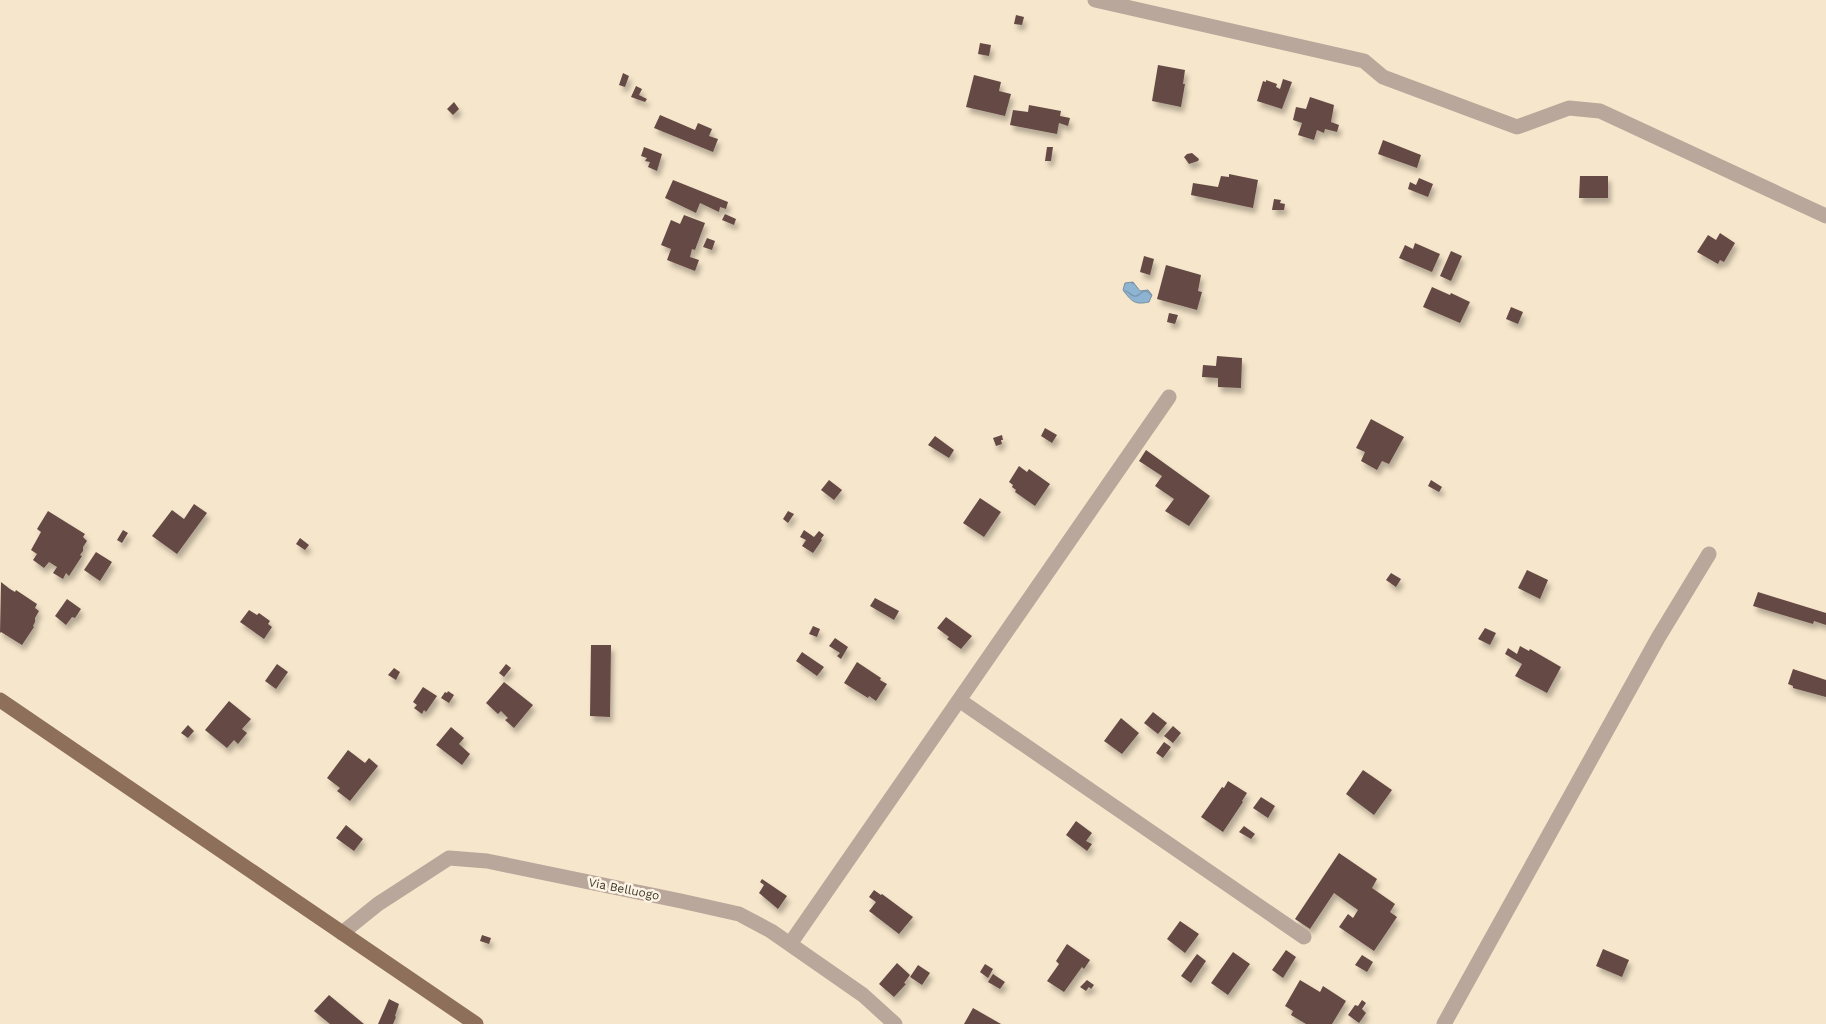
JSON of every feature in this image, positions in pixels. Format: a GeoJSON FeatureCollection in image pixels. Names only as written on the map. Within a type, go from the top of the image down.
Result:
{"type":"FeatureCollection","features":[{"type":"Feature","properties":{"kind":"main road"},"geometry":{"type":"LineString","coordinates":[[0,700],[476,1024]]}},
{"type":"Feature","properties":{"kind":"street"},"geometry":{"type":"LineString","coordinates":[[1095,0],[1128,3],[1364,61],[1382,77],[1517,127],[1569,108],[1600,111],[1826,216]]}},
{"type":"Feature","properties":{"kind":"street"},"geometry":{"type":"LineString","coordinates":[[790,944],[1168,397]]}},
{"type":"Feature","properties":{"kind":"street"},"geometry":{"type":"LineString","coordinates":[[1444,1024],[1658,638],[1709,554]]}},
{"type":"Feature","properties":{"kind":"street"},"geometry":{"type":"LineString","coordinates":[[959,700],[1304,937]]}},
{"type":"Feature","properties":{"kind":"street","name":"Via Belluogo"},"geometry":{"type":"LineString","coordinates":[[342,933],[378,904],[449,858],[487,861],[739,914],[771,931],[863,995],[895,1024]]}},
{"type":"Feature","properties":{"kind":"water"},"geometry":{"type":"Polygon","coordinates":[[[1133,282],[1140,291],[1148,290],[1152,295],[1149,302],[1137,303],[1126,294],[1123,290],[1125,283],[1133,282]]]}},
{"type":"Feature","properties":{"kind":"building"},"geometry":{"type":"Polygon","coordinates":[[[1016,15],[1024,17],[1022,25],[1014,24],[1016,15]]]}},
{"type":"Feature","properties":{"kind":"building"},"geometry":{"type":"Polygon","coordinates":[[[980,43],[991,45],[989,56],[978,54],[980,43]]]}},
{"type":"Feature","properties":{"kind":"building"},"geometry":{"type":"Polygon","coordinates":[[[1158,65],[1185,70],[1183,84],[1185,84],[1181,107],[1152,101],[1158,65]]]}},
{"type":"Feature","properties":{"kind":"building"},"geometry":{"type":"Polygon","coordinates":[[[623,73],[629,76],[625,87],[619,85],[623,73]]]}},
{"type":"Feature","properties":{"kind":"building"},"geometry":{"type":"Polygon","coordinates":[[[974,75],[1001,82],[999,91],[1011,94],[1005,116],[966,107],[974,75]]]}},
{"type":"Feature","properties":{"kind":"building"},"geometry":{"type":"Polygon","coordinates":[[[1283,79],[1292,82],[1282,109],[1257,101],[1263,81],[1266,82],[1266,80],[1277,84],[1276,87],[1280,89],[1283,79]]]}},
{"type":"Feature","properties":{"kind":"building"},"geometry":{"type":"Polygon","coordinates":[[[636,86],[642,89],[639,95],[647,99],[645,102],[631,97],[636,86]]]}},
{"type":"Feature","properties":{"kind":"building"},"geometry":{"type":"Polygon","coordinates":[[[1310,97],[1334,105],[1331,122],[1339,125],[1337,132],[1325,129],[1324,133],[1317,130],[1314,140],[1298,135],[1302,123],[1293,120],[1296,107],[1306,109],[1310,97]]]}},
{"type":"Feature","properties":{"kind":"building"},"geometry":{"type":"Polygon","coordinates":[[[454,102],[459,109],[453,115],[447,109],[454,102]]]}},
{"type":"Feature","properties":{"kind":"building"},"geometry":{"type":"Polygon","coordinates":[[[1029,105],[1061,111],[1060,116],[1070,118],[1068,126],[1059,123],[1057,134],[1010,125],[1013,110],[1028,112],[1029,105]]]}},
{"type":"Feature","properties":{"kind":"building"},"geometry":{"type":"Polygon","coordinates":[[[660,115],[695,130],[698,123],[712,129],[709,136],[718,139],[713,152],[654,128],[660,115]]]}},
{"type":"Feature","properties":{"kind":"building"},"geometry":{"type":"Polygon","coordinates":[[[1383,140],[1421,155],[1417,168],[1378,154],[1383,140]]]}},
{"type":"Feature","properties":{"kind":"building"},"geometry":{"type":"Polygon","coordinates":[[[644,147],[662,154],[657,171],[648,167],[650,162],[645,161],[647,158],[641,156],[644,147]]]}},
{"type":"Feature","properties":{"kind":"building"},"geometry":{"type":"Polygon","coordinates":[[[1047,147],[1053,147],[1051,161],[1045,161],[1047,147]]]}},
{"type":"Feature","properties":{"kind":"building"},"geometry":{"type":"Polygon","coordinates":[[[1192,153],[1199,159],[1189,164],[1184,157],[1192,153]]]}},
{"type":"Feature","properties":{"kind":"building"},"geometry":{"type":"Polygon","coordinates":[[[1229,174],[1258,180],[1253,208],[1191,195],[1193,183],[1218,187],[1221,176],[1229,177],[1229,174]]]}},
{"type":"Feature","properties":{"kind":"building"},"geometry":{"type":"Polygon","coordinates":[[[1580,176],[1608,176],[1608,198],[1579,198],[1580,176]]]}},
{"type":"Feature","properties":{"kind":"building"},"geometry":{"type":"Polygon","coordinates":[[[1419,178],[1433,184],[1428,197],[1408,189],[1410,182],[1416,185],[1419,178]]]}},
{"type":"Feature","properties":{"kind":"building"},"geometry":{"type":"Polygon","coordinates":[[[673,180],[728,202],[726,209],[720,207],[719,212],[700,203],[696,213],[665,198],[673,180]]]}},
{"type":"Feature","properties":{"kind":"building"},"geometry":{"type":"Polygon","coordinates":[[[1274,199],[1281,200],[1280,203],[1285,204],[1284,210],[1272,210],[1274,199]]]}},
{"type":"Feature","properties":{"kind":"building"},"geometry":{"type":"Polygon","coordinates":[[[725,214],[736,219],[734,225],[722,220],[725,214]]]}},
{"type":"Feature","properties":{"kind":"building"},"geometry":{"type":"Polygon","coordinates":[[[684,215],[705,223],[695,250],[692,249],[690,257],[699,260],[695,271],[667,260],[671,249],[661,245],[671,220],[680,224],[684,215]]]}},
{"type":"Feature","properties":{"kind":"building"},"geometry":{"type":"Polygon","coordinates":[[[1720,233],[1735,243],[1724,262],[1720,260],[1718,264],[1697,252],[1708,235],[1716,240],[1720,233]]]}},
{"type":"Feature","properties":{"kind":"building"},"geometry":{"type":"Polygon","coordinates":[[[707,238],[715,241],[712,250],[703,247],[707,238]]]}},
{"type":"Feature","properties":{"kind":"building"},"geometry":{"type":"Polygon","coordinates":[[[1415,243],[1440,254],[1432,272],[1399,258],[1405,245],[1413,249],[1415,243]]]}},
{"type":"Feature","properties":{"kind":"building"},"geometry":{"type":"Polygon","coordinates":[[[1451,251],[1462,256],[1451,281],[1440,276],[1451,251]]]}},
{"type":"Feature","properties":{"kind":"building"},"geometry":{"type":"Polygon","coordinates":[[[1144,256],[1154,259],[1150,275],[1140,272],[1144,256]]]}},
{"type":"Feature","properties":{"kind":"building"},"geometry":{"type":"Polygon","coordinates":[[[1166,265],[1201,275],[1198,291],[1202,292],[1197,310],[1157,299],[1166,265]]]}},
{"type":"Feature","properties":{"kind":"building"},"geometry":{"type":"Polygon","coordinates":[[[1432,287],[1470,302],[1460,323],[1423,307],[1432,287]]]}},
{"type":"Feature","properties":{"kind":"building"},"geometry":{"type":"Polygon","coordinates":[[[1511,307],[1523,312],[1518,324],[1506,319],[1511,307]]]}},
{"type":"Feature","properties":{"kind":"building"},"geometry":{"type":"Polygon","coordinates":[[[1169,313],[1178,315],[1175,324],[1167,322],[1169,313]]]}},
{"type":"Feature","properties":{"kind":"building"},"geometry":{"type":"Polygon","coordinates":[[[1217,356],[1242,358],[1241,388],[1218,387],[1218,378],[1202,377],[1203,365],[1216,366],[1217,356]]]}},
{"type":"Feature","properties":{"kind":"building"},"geometry":{"type":"Polygon","coordinates":[[[1371,419],[1404,437],[1389,464],[1382,461],[1377,470],[1361,461],[1365,452],[1356,448],[1371,419]]]}},
{"type":"Feature","properties":{"kind":"building"},"geometry":{"type":"Polygon","coordinates":[[[1045,428],[1057,435],[1052,443],[1041,436],[1045,428]]]}},
{"type":"Feature","properties":{"kind":"building"},"geometry":{"type":"Polygon","coordinates":[[[1002,435],[1002,444],[996,446],[993,438],[1002,435]]]}},
{"type":"Feature","properties":{"kind":"building"},"geometry":{"type":"Polygon","coordinates":[[[935,436],[954,450],[949,458],[928,445],[935,436]]]}},
{"type":"Feature","properties":{"kind":"building"},"geometry":{"type":"Polygon","coordinates":[[[1146,450],[1210,496],[1189,526],[1165,511],[1174,499],[1155,486],[1162,476],[1139,461],[1146,450]]]}},
{"type":"Feature","properties":{"kind":"building"},"geometry":{"type":"Polygon","coordinates":[[[1019,466],[1027,472],[1029,469],[1050,484],[1035,506],[1015,492],[1016,490],[1012,487],[1013,485],[1009,482],[1019,466]]]}},
{"type":"Feature","properties":{"kind":"building"},"geometry":{"type":"Polygon","coordinates":[[[829,480],[842,490],[834,500],[821,490],[829,480]]]}},
{"type":"Feature","properties":{"kind":"building"},"geometry":{"type":"Polygon","coordinates":[[[1431,480],[1442,487],[1439,492],[1428,486],[1431,480]]]}},
{"type":"Feature","properties":{"kind":"building"},"geometry":{"type":"Polygon","coordinates":[[[980,498],[1001,512],[984,537],[963,523],[980,498]]]}},
{"type":"Feature","properties":{"kind":"building"},"geometry":{"type":"Polygon","coordinates":[[[194,504],[207,513],[177,554],[152,536],[172,510],[184,519],[194,504]]]}},
{"type":"Feature","properties":{"kind":"building"},"geometry":{"type":"Polygon","coordinates":[[[48,511],[85,534],[83,537],[87,541],[80,555],[82,556],[69,576],[66,573],[63,579],[53,573],[57,567],[49,562],[44,568],[33,560],[37,554],[31,550],[41,532],[37,529],[48,511]]]}},
{"type":"Feature","properties":{"kind":"building"},"geometry":{"type":"Polygon","coordinates":[[[788,511],[794,514],[788,523],[783,519],[788,511]]]}},
{"type":"Feature","properties":{"kind":"building"},"geometry":{"type":"Polygon","coordinates":[[[123,530],[128,533],[122,543],[117,540],[123,530]]]}},
{"type":"Feature","properties":{"kind":"building"},"geometry":{"type":"Polygon","coordinates":[[[804,530],[814,537],[819,531],[824,535],[813,553],[802,546],[806,540],[800,537],[804,530]]]}},
{"type":"Feature","properties":{"kind":"building"},"geometry":{"type":"Polygon","coordinates":[[[300,538],[309,545],[305,550],[296,544],[300,538]]]}},
{"type":"Feature","properties":{"kind":"building"},"geometry":{"type":"Polygon","coordinates":[[[96,552],[112,562],[100,581],[84,570],[96,552]]]}},
{"type":"Feature","properties":{"kind":"building"},"geometry":{"type":"Polygon","coordinates":[[[1527,570],[1548,580],[1540,599],[1518,588],[1527,570]]]}},
{"type":"Feature","properties":{"kind":"building"},"geometry":{"type":"Polygon","coordinates":[[[1391,573],[1401,579],[1396,587],[1386,580],[1391,573]]]}},
{"type":"Feature","properties":{"kind":"building"},"geometry":{"type":"Polygon","coordinates":[[[1,582],[37,604],[35,608],[39,611],[35,618],[34,627],[22,645],[0,633],[1,582]]]}},
{"type":"Feature","properties":{"kind":"building"},"geometry":{"type":"Polygon","coordinates":[[[1758,592],[1826,613],[1826,625],[1814,621],[1813,624],[1753,606],[1758,592]]]}},
{"type":"Feature","properties":{"kind":"building"},"geometry":{"type":"Polygon","coordinates":[[[875,598],[899,611],[894,620],[870,606],[875,598]]]}},
{"type":"Feature","properties":{"kind":"building"},"geometry":{"type":"Polygon","coordinates":[[[67,599],[81,609],[75,618],[72,617],[66,625],[55,616],[67,599]]]}},
{"type":"Feature","properties":{"kind":"building"},"geometry":{"type":"Polygon","coordinates":[[[249,610],[257,615],[259,613],[270,621],[268,624],[272,627],[264,639],[240,622],[249,610]]]}},
{"type":"Feature","properties":{"kind":"building"},"geometry":{"type":"Polygon","coordinates":[[[946,617],[972,636],[961,649],[947,639],[949,637],[937,628],[946,617]]]}},
{"type":"Feature","properties":{"kind":"building"},"geometry":{"type":"Polygon","coordinates":[[[813,626],[820,629],[817,637],[809,634],[813,626]]]}},
{"type":"Feature","properties":{"kind":"building"},"geometry":{"type":"Polygon","coordinates":[[[1485,628],[1496,633],[1490,645],[1478,639],[1485,628]]]}},
{"type":"Feature","properties":{"kind":"building"},"geometry":{"type":"Polygon","coordinates":[[[835,638],[848,647],[841,659],[837,656],[840,653],[829,646],[835,638]]]}},
{"type":"Feature","properties":{"kind":"building"},"geometry":{"type":"Polygon","coordinates":[[[591,645],[611,645],[610,717],[590,716],[591,645]]]}},
{"type":"Feature","properties":{"kind":"building"},"geometry":{"type":"Polygon","coordinates":[[[1520,646],[1529,651],[1530,649],[1561,667],[1547,693],[1515,676],[1522,664],[1505,654],[1508,648],[1517,654],[1520,646]]]}},
{"type":"Feature","properties":{"kind":"building"},"geometry":{"type":"Polygon","coordinates":[[[802,652],[824,667],[817,676],[796,661],[802,652]]]}},
{"type":"Feature","properties":{"kind":"building"},"geometry":{"type":"Polygon","coordinates":[[[857,662],[887,684],[876,701],[844,683],[857,662]]]}},
{"type":"Feature","properties":{"kind":"building"},"geometry":{"type":"Polygon","coordinates":[[[277,664],[288,672],[276,689],[265,681],[277,664]]]}},
{"type":"Feature","properties":{"kind":"building"},"geometry":{"type":"Polygon","coordinates":[[[506,664],[511,668],[504,677],[499,673],[506,664]]]}},
{"type":"Feature","properties":{"kind":"building"},"geometry":{"type":"Polygon","coordinates":[[[394,668],[400,672],[396,680],[388,675],[394,668]]]}},
{"type":"Feature","properties":{"kind":"building"},"geometry":{"type":"Polygon","coordinates":[[[1793,669],[1826,680],[1826,697],[1793,688],[1793,686],[1788,684],[1793,669]]]}},
{"type":"Feature","properties":{"kind":"building"},"geometry":{"type":"Polygon","coordinates":[[[504,682],[533,705],[514,728],[505,720],[508,718],[501,711],[498,714],[486,703],[504,682]]]}},
{"type":"Feature","properties":{"kind":"building"},"geometry":{"type":"Polygon","coordinates":[[[423,687],[437,696],[426,712],[424,710],[422,714],[414,708],[417,705],[413,702],[423,687]]]}},
{"type":"Feature","properties":{"kind":"building"},"geometry":{"type":"Polygon","coordinates":[[[448,691],[454,695],[449,703],[441,698],[448,691]]]}},
{"type":"Feature","properties":{"kind":"building"},"geometry":{"type":"Polygon","coordinates":[[[229,701],[251,719],[242,729],[247,733],[238,744],[234,740],[227,748],[205,730],[229,701]]]}},
{"type":"Feature","properties":{"kind":"building"},"geometry":{"type":"Polygon","coordinates":[[[1153,712],[1167,723],[1158,734],[1144,723],[1153,712]]]}},
{"type":"Feature","properties":{"kind":"building"},"geometry":{"type":"Polygon","coordinates":[[[1121,718],[1139,733],[1122,754],[1104,741],[1121,718]]]}},
{"type":"Feature","properties":{"kind":"building"},"geometry":{"type":"Polygon","coordinates":[[[188,725],[194,731],[188,738],[181,733],[188,725]]]}},
{"type":"Feature","properties":{"kind":"building"},"geometry":{"type":"Polygon","coordinates":[[[1173,726],[1181,733],[1173,743],[1164,736],[1173,726]]]}},
{"type":"Feature","properties":{"kind":"building"},"geometry":{"type":"Polygon","coordinates":[[[451,727],[464,738],[459,744],[470,754],[462,765],[436,745],[451,727]]]}},
{"type":"Feature","properties":{"kind":"building"},"geometry":{"type":"Polygon","coordinates":[[[1164,742],[1171,747],[1163,758],[1156,753],[1164,742]]]}},
{"type":"Feature","properties":{"kind":"building"},"geometry":{"type":"Polygon","coordinates":[[[348,750],[365,763],[369,758],[378,766],[350,801],[337,791],[340,788],[327,778],[348,750]]]}},
{"type":"Feature","properties":{"kind":"building"},"geometry":{"type":"Polygon","coordinates":[[[1363,770],[1392,790],[1374,815],[1346,794],[1363,770]]]}},
{"type":"Feature","properties":{"kind":"building"},"geometry":{"type":"Polygon","coordinates":[[[1228,781],[1247,793],[1223,832],[1201,817],[1228,781]]]}},
{"type":"Feature","properties":{"kind":"building"},"geometry":{"type":"Polygon","coordinates":[[[1261,797],[1275,806],[1268,818],[1253,808],[1261,797]]]}},
{"type":"Feature","properties":{"kind":"building"},"geometry":{"type":"Polygon","coordinates":[[[1076,821],[1092,833],[1086,841],[1092,844],[1087,851],[1066,835],[1076,821]]]}},
{"type":"Feature","properties":{"kind":"building"},"geometry":{"type":"Polygon","coordinates":[[[346,825],[363,839],[354,851],[336,838],[346,825]]]}},
{"type":"Feature","properties":{"kind":"building"},"geometry":{"type":"Polygon","coordinates":[[[1244,826],[1255,834],[1251,839],[1239,832],[1244,826]]]}},
{"type":"Feature","properties":{"kind":"building"},"geometry":{"type":"Polygon","coordinates":[[[1339,853],[1377,879],[1372,888],[1395,904],[1390,912],[1397,917],[1374,951],[1339,927],[1348,914],[1353,918],[1358,910],[1334,893],[1310,929],[1295,919],[1339,853]]]}},
{"type":"Feature","properties":{"kind":"building"},"geometry":{"type":"Polygon","coordinates":[[[762,879],[787,896],[778,909],[759,893],[764,885],[760,882],[762,879]]]}},
{"type":"Feature","properties":{"kind":"building"},"geometry":{"type":"Polygon","coordinates":[[[874,890],[913,917],[899,934],[869,911],[876,902],[869,897],[874,890]]]}},
{"type":"Feature","properties":{"kind":"building"},"geometry":{"type":"Polygon","coordinates":[[[1180,921],[1199,934],[1185,953],[1167,939],[1180,921]]]}},
{"type":"Feature","properties":{"kind":"building"},"geometry":{"type":"Polygon","coordinates":[[[482,935],[491,938],[489,944],[480,941],[482,935]]]}},
{"type":"Feature","properties":{"kind":"building"},"geometry":{"type":"Polygon","coordinates":[[[1067,944],[1090,960],[1084,969],[1082,967],[1064,992],[1047,981],[1059,964],[1056,961],[1067,944]]]}},
{"type":"Feature","properties":{"kind":"building"},"geometry":{"type":"Polygon","coordinates":[[[1603,949],[1629,960],[1622,977],[1596,966],[1603,949]]]}},
{"type":"Feature","properties":{"kind":"building"},"geometry":{"type":"Polygon","coordinates":[[[1286,950],[1296,957],[1283,978],[1272,970],[1286,950]]]}},
{"type":"Feature","properties":{"kind":"building"},"geometry":{"type":"Polygon","coordinates":[[[1233,952],[1250,964],[1228,995],[1211,983],[1233,952]]]}},
{"type":"Feature","properties":{"kind":"building"},"geometry":{"type":"Polygon","coordinates":[[[1197,954],[1206,961],[1191,983],[1181,976],[1197,954]]]}},
{"type":"Feature","properties":{"kind":"building"},"geometry":{"type":"Polygon","coordinates":[[[1362,955],[1373,962],[1367,972],[1355,965],[1362,955]]]}},
{"type":"Feature","properties":{"kind":"building"},"geometry":{"type":"Polygon","coordinates":[[[897,963],[910,975],[904,983],[906,984],[894,997],[879,984],[897,963]]]}},
{"type":"Feature","properties":{"kind":"building"},"geometry":{"type":"Polygon","coordinates":[[[985,964],[993,969],[988,978],[980,972],[985,964]]]}},
{"type":"Feature","properties":{"kind":"building"},"geometry":{"type":"Polygon","coordinates":[[[918,965],[930,973],[922,985],[910,977],[918,965]]]}},
{"type":"Feature","properties":{"kind":"building"},"geometry":{"type":"Polygon","coordinates":[[[993,974],[1005,982],[1000,989],[988,982],[993,974]]]}},
{"type":"Feature","properties":{"kind":"building"},"geometry":{"type":"Polygon","coordinates":[[[1087,980],[1094,985],[1086,991],[1080,987],[1087,980]]]}},
{"type":"Feature","properties":{"kind":"building"},"geometry":{"type":"Polygon","coordinates":[[[1300,980],[1320,992],[1323,986],[1346,1001],[1332,1024],[1306,1024],[1291,1015],[1293,1011],[1285,1006],[1300,980]]]}},
{"type":"Feature","properties":{"kind":"building"},"geometry":{"type":"Polygon","coordinates":[[[329,995],[364,1024],[330,1024],[314,1011],[329,995]]]}},
{"type":"Feature","properties":{"kind":"building"},"geometry":{"type":"Polygon","coordinates":[[[389,999],[399,1004],[393,1024],[378,1024],[389,999]]]}},
{"type":"Feature","properties":{"kind":"building"},"geometry":{"type":"Polygon","coordinates":[[[1362,1000],[1366,1003],[1362,1009],[1366,1013],[1359,1023],[1348,1015],[1355,1005],[1358,1006],[1362,1000]]]}},
{"type":"Feature","properties":{"kind":"building"},"geometry":{"type":"Polygon","coordinates":[[[973,1008],[1001,1024],[964,1024],[973,1008]]]}}]}
